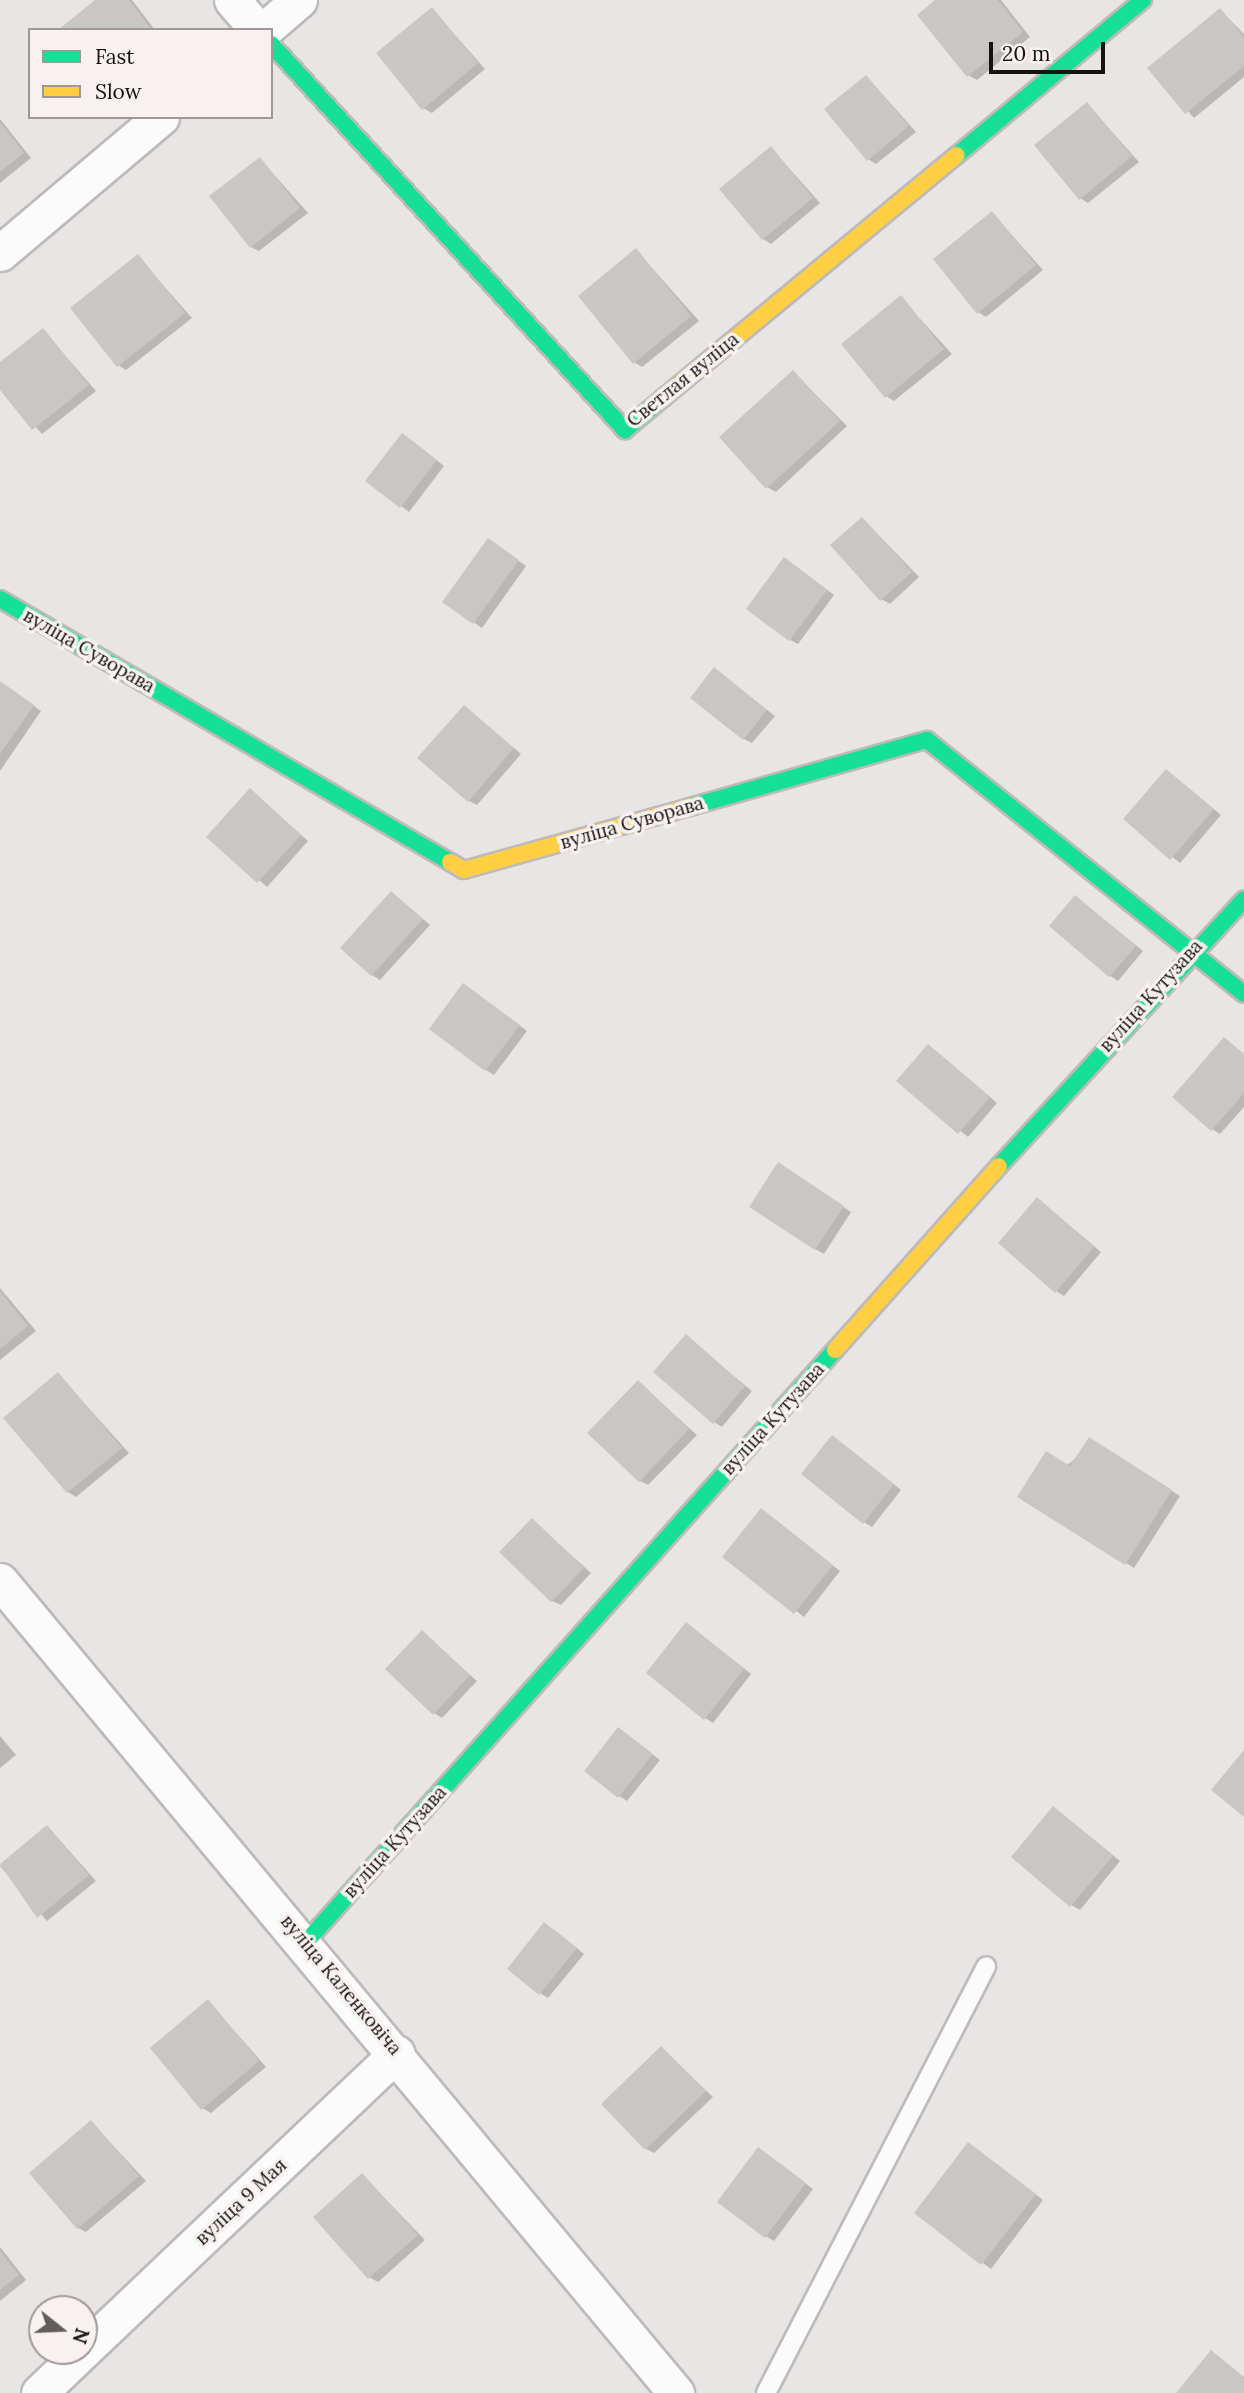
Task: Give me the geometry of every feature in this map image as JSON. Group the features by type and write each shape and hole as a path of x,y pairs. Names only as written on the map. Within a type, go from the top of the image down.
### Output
{"street":[{"path":"232,0 256,28"},
{"path":"266,28 299,0"},
{"name":"Светлая вуліца","path":"273,46 625,430 1143,0"},
{"path":"0,253 159,119"},
{"name":"вуліца Суворава","path":"0,599 464,870 927,740 1244,994"},
{"name":"вуліца Кутузава","path":"306,1942 1191,951 1244,900"},
{"name":"вуліца Каленковіча","path":"0,1581 306,1942 676,2393"},
{"name":"вуліца 9 Мая","path":"98,2338 397,2053"},
{"name":"вуліца 9 Мая","path":"39,2393 69,2365"}],"lane":[{"path":"766,2393 986,1966"}],"building":[{"path":"95,0 129,0 150,28 60,28"},
{"path":"935,0 998,0 1023,32 967,77 917,15"},
{"path":"432,7 478,63 422,110 376,53"},
{"path":"1220,8 1244,37 1244,66 1185,114 1147,68"},
{"path":"866,75 909,126 867,161 824,109"},
{"path":"1087,102 1132,156 1079,200 1034,145"},
{"path":"0,122 24,153 0,172"},
{"path":"771,146 813,198 762,240 719,189"},
{"path":"260,157 300,208 250,248 209,196"},
{"path":"992,211 1036,265 977,314 933,259"},
{"path":"636,248 691,316 633,364 578,296"},
{"path":"138,254 185,313 117,367 70,308"},
{"path":"901,295 944,349 885,398 841,344"},
{"path":"43,328 89,385 32,430 0,390 0,362"},
{"path":"793,370 840,421 766,489 719,437"},
{"path":"402,433 437,460 400,508 365,481"},
{"path":"862,517 912,572 880,601 830,545"},
{"path":"488,538 519,560 473,624 442,602"},
{"path":"784,557 827,590 789,641 746,609"},
{"path":"714,667 767,710 743,740 690,698"},
{"path":"0,681 34,705 0,754"},
{"path":"464,705 514,748 468,802 417,758"},
{"path":"1166,769 1214,809 1170,860 1123,819"},
{"path":"250,788 301,835 257,883 206,837"},
{"path":"391,891 423,919 371,976 340,948"},
{"path":"1075,895 1136,946 1109,977 1049,926"},
{"path":"463,983 520,1025 485,1071 429,1029"},
{"path":"1224,1037 1244,1054 1244,1093 1211,1131 1172,1097"},
{"path":"928,1044 990,1097 958,1134 896,1081"},
{"path":"778,1162 844,1206 815,1250 749,1207"},
{"path":"1037,1197 1094,1247 1055,1293 998,1243"},
{"path":"0,1291 28,1326 0,1349"},
{"path":"686,1334 745,1386 713,1424 653,1372"},
{"path":"58,1372 122,1448 67,1493 3,1418"},
{"path":"638,1380 689,1429 639,1482 587,1433"},
{"path":"832,1435 894,1484 863,1524 801,1474"},
{"path":"1089,1437 1172,1490 1125,1565 1017,1497 1046,1451 1070,1466"},
{"path":"761,1508 833,1565 794,1614 722,1557"},
{"path":"532,1518 584,1568 551,1602 499,1552"},
{"path":"686,1622 744,1669 704,1720 646,1673"},
{"path":"422,1630 470,1675 433,1715 385,1669"},
{"path":"618,1727 653,1754 618,1798 584,1771"},
{"path":"1244,1750 1244,1817 1211,1790"},
{"path":"1053,1806 1113,1856 1070,1907 1011,1857"},
{"path":"47,1825 89,1875 37,1918 0,1864"},
{"path":"544,1922 577,1948 539,1995 507,1969"},
{"path":"208,1999 259,2061 201,2110 150,2048"},
{"path":"661,2046 706,2091 645,2150 601,2104"},
{"path":"91,2120 139,2176 77,2229 29,2173"},
{"path":"968,2142 1036,2194 981,2265 914,2213"},
{"path":"758,2147 806,2183 765,2238 717,2202"},
{"path":"362,2173 418,2235 368,2279 313,2217"},
{"path":"0,2251 19,2275 0,2290"},
{"path":"1211,2350 1244,2377 1244,2393 1176,2393"}],"traffic: fast":[{"path":"957,155 1143,0"},
{"path":"273,46 625,430 663,398"},
{"path":"0,599 450,862"},
{"path":"693,806 927,740 1244,994"},
{"path":"999,1166 1244,900"},
{"path":"306,1942 835,1350"}],"traffic: slow":[{"path":"663,398 957,155"},
{"path":"450,862 464,870 693,806"},
{"path":"835,1350 999,1166"}]}
